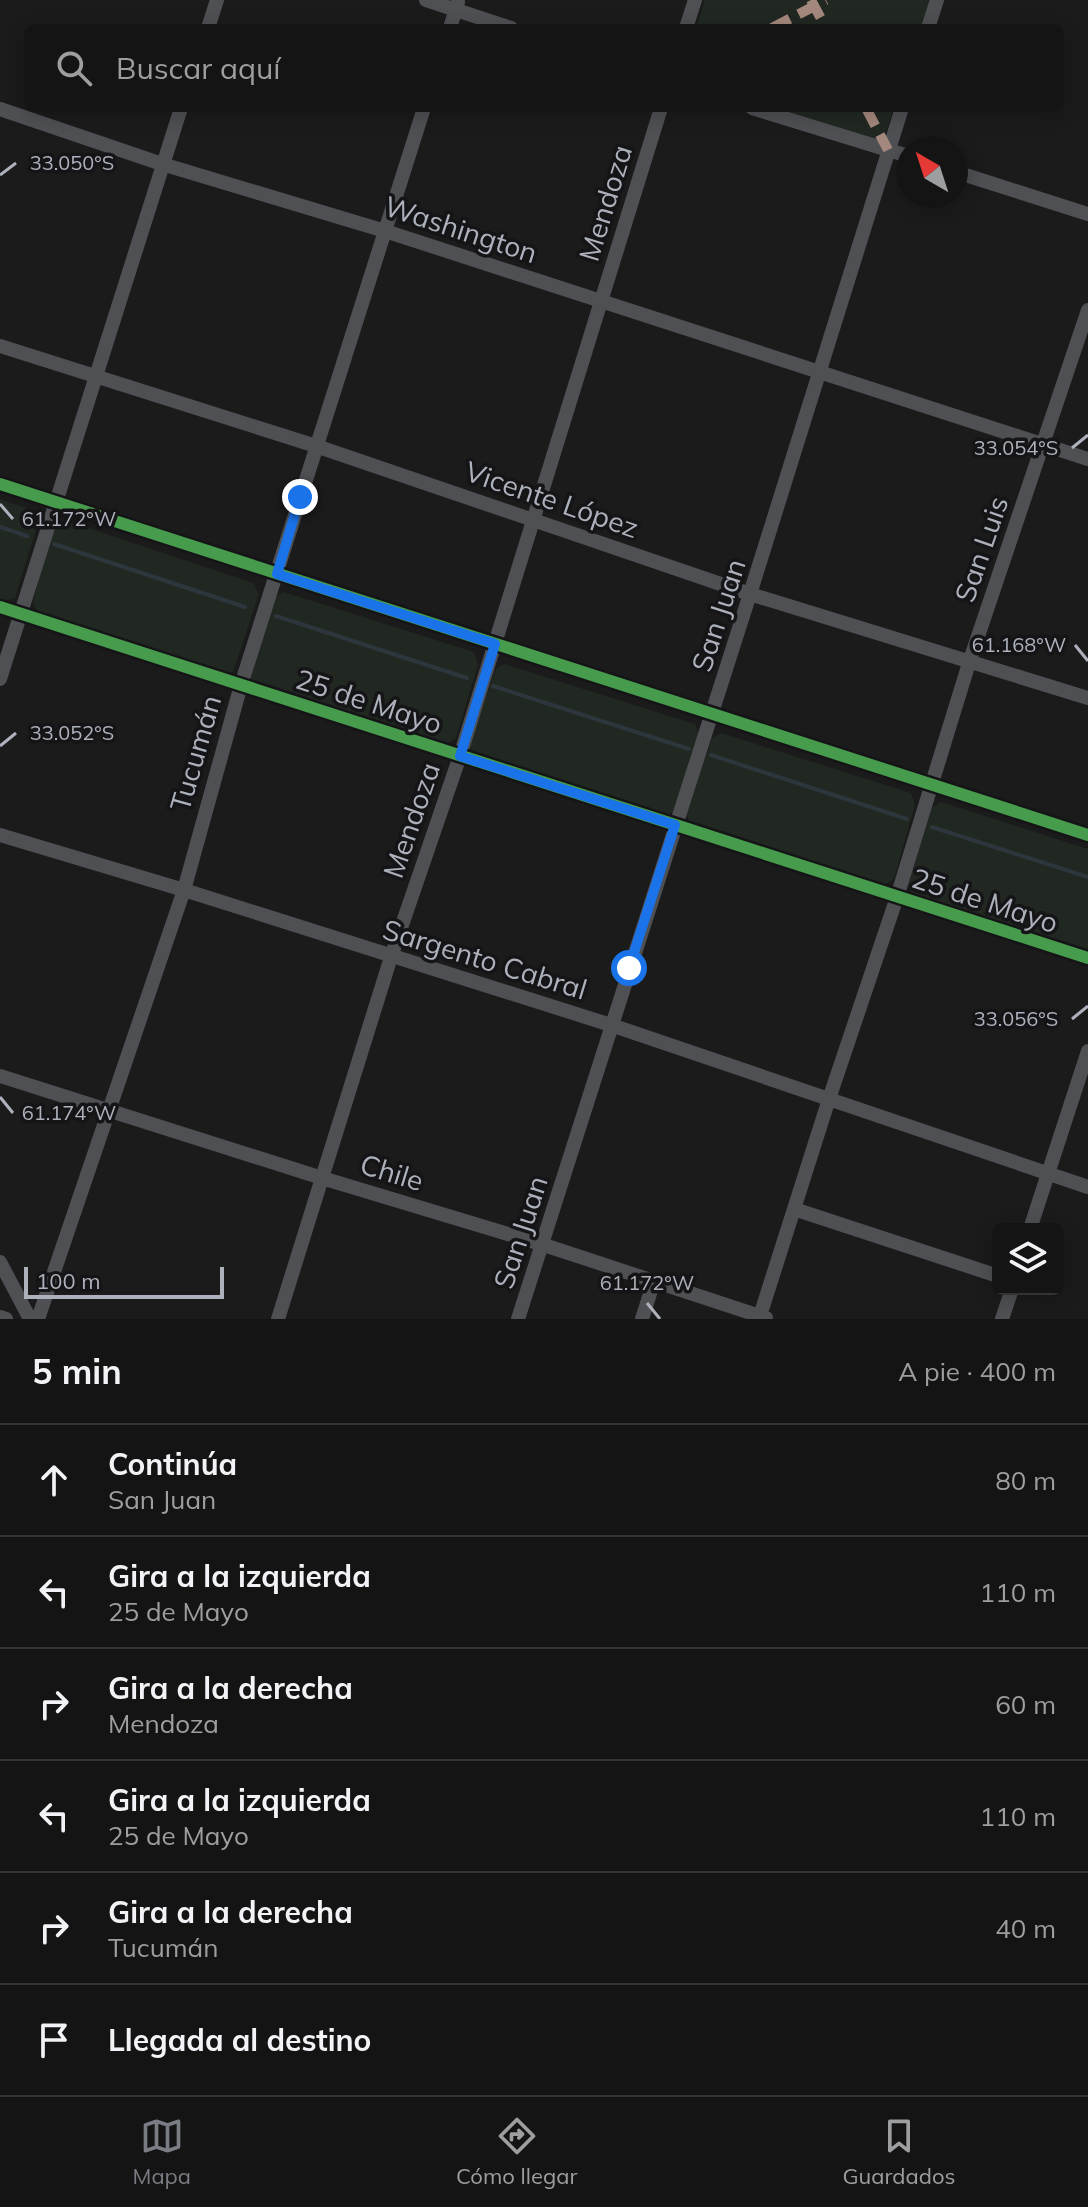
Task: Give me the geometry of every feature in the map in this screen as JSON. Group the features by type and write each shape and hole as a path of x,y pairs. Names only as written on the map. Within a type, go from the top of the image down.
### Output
{"street":[{"path":"209,24 217,0"},
{"path":"426,0 457,4 502,24"},
{"path":"687,24 695,0"},
{"path":"929,24 937,0"},
{"path":"451,24 457,4"},
{"name":"Washington","path":"0,109 162,164 385,231 1088,459"},
{"path":"0,679 180,112"},
{"name":"Tucumán","path":"38,1319 184,890 241,685 423,112"},
{"name":"Mendoza","path":"278,1319 391,957 460,756 660,112"},
{"path":"765,112 896,152"},
{"name":"San Juan","path":"518,1319 901,112"},
{"path":"968,176 1088,214"},
{"name":"San Luis","path":"762,1318 969,663 1088,310"},
{"name":"Vicente López","path":"0,346 316,446 750,594 1088,698"},
{"path":"0,484 1088,835"},
{"name":"25 de Mayo","path":"0,607 1088,958"},
{"name":"Sargento Cabral","path":"0,835 611,1025 1088,1187"},
{"path":"1032,1223 1088,1051"},
{"name":"Chile","path":"0,1076 541,1244 762,1318"},
{"path":"794,1209 992,1274"},
{"path":"0,1262 30,1319"},
{"path":"642,1319 654,1281"},
{"path":"1002,1319 1010,1295"}],"shaded area":[{"path":"705,0 931,0 922,24 697,24"},
{"path":"790,112 893,112 886,131 875,139"},
{"path":"0,499 29,509 39,520 15,598 0,602"},
{"path":"70,522 253,583 259,594 233,672 224,675 40,615 33,603 42,563 56,527"},
{"path":"284,592 474,652 478,664 456,738 445,745 253,683 249,673 275,597"},
{"path":"504,664 695,724 699,735 677,809 666,816 474,755 469,744 496,669"},
{"path":"721,733 911,793 915,805 894,879 882,886 690,824 686,814 712,738"},
{"path":"941,802 1088,849 1088,953 911,894 906,883 932,808"}],"waterway":[{"path":"0,527 27,536"},
{"path":"54,544 245,607"},
{"path":"276,616 467,678"},
{"path":"493,686 689,749"},
{"path":"711,755 907,819"},
{"path":"932,827 1088,877"}],"marked path":[{"path":"811,0 824,24"},
{"path":"780,24 826,0"},
{"path":"868,112 888,150"}],"cycle path":[{"path":"0,484 1088,835"},
{"path":"0,607 1088,958"}],"route":[{"path":"300,497 277,574 495,644 460,756 675,825 629,968"}]}
